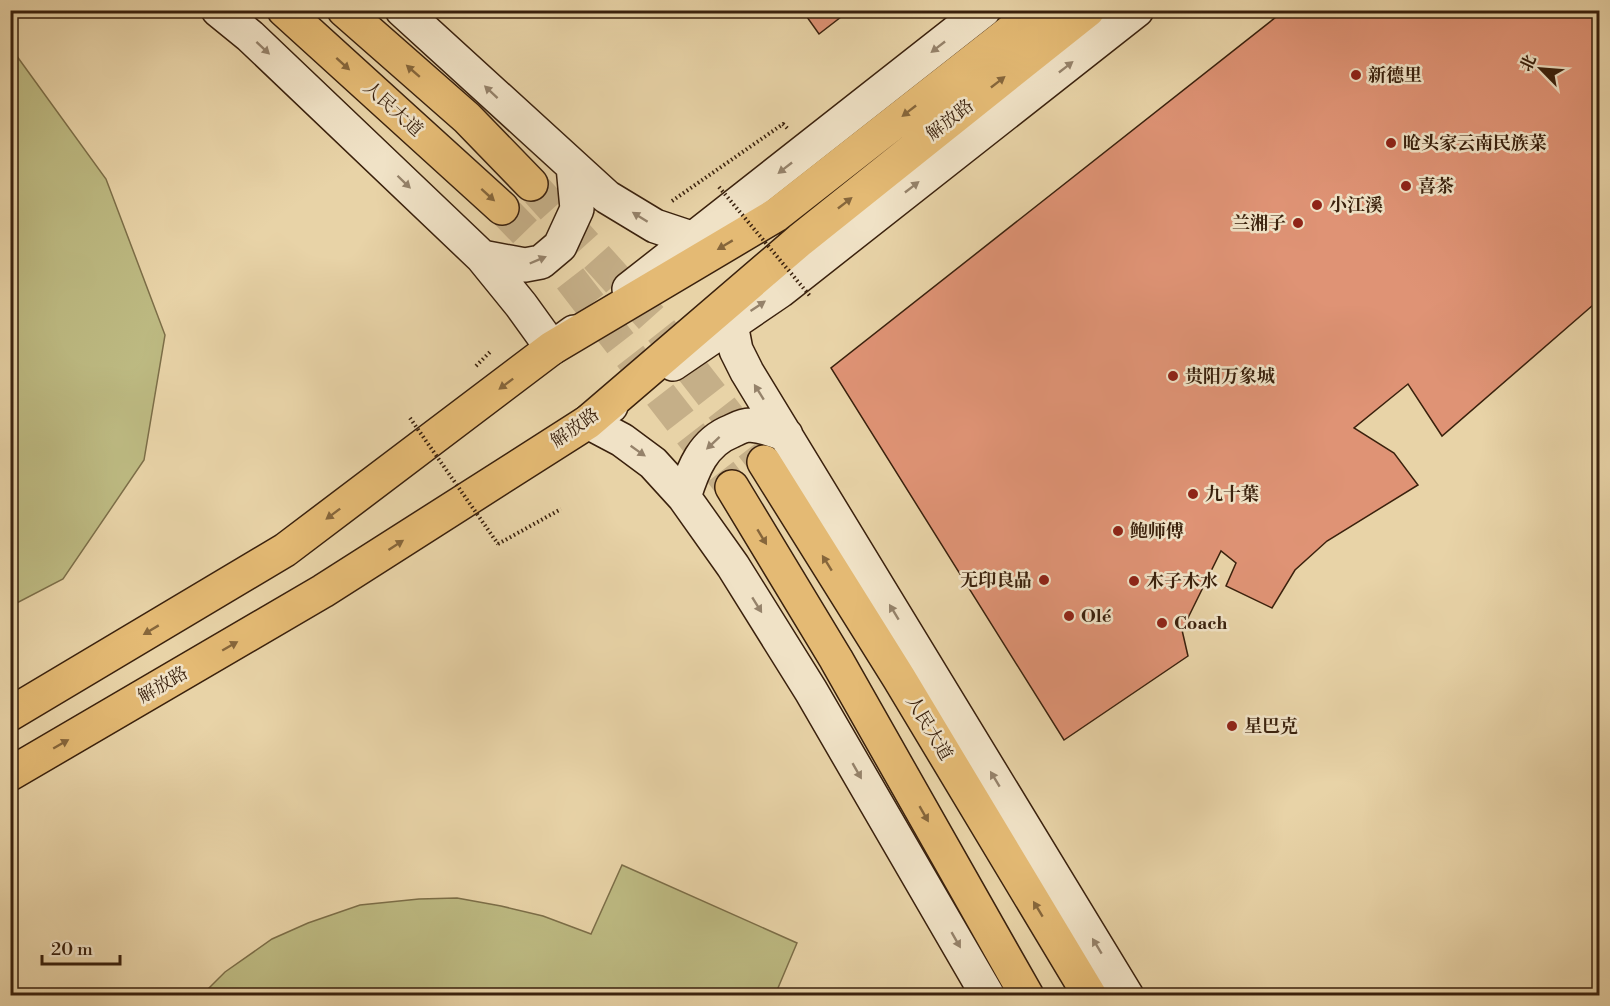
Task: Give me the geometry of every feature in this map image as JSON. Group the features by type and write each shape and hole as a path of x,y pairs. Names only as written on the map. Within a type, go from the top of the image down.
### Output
{"highway":[{"name":"人民大道","path":"284,10 502,208"},
{"path":"344,10 467,117 531,184"},
{"name":"解放路","path":"10,714 285,550 552,348 776,215 1038,10"},
{"name":"解放路","path":"10,774 323,591 588,422 800,240 1088,10"},
{"name":"人民大道","path":"764,462 899,678 1090,996"},
{"path":"732,487 836,659 1027,996"}],"main road":[{"path":"218,10 250,36 482,257 552,348 694,240 984,10"},
{"path":"402,10 608,196 655,226 694,240"},
{"path":"988,996 811,691 733,566 684,496 653,462 622,440 588,422 780,291 1137,10"},
{"path":"482,257 525,265 541,262 560,246 578,209 573,166"},
{"path":"731,324 736,350 747,372 1127,996"},
{"path":"684,496 697,461 711,443 724,434 746,425 766,427 786,435"}],"path":[{"path":"719,187 810,296"},
{"path":"410,418 498,544 561,510"}],"shaded area":[{"path":"11,48 106,179 165,335 144,460 63,579 11,606"},
{"path":"622,865 797,943 775,995 202,995 225,972 272,939 308,923 360,905 457,898 543,916 591,934"}],"building":[{"path":"802,10 850,10 819,34"},
{"name":"贵阳万象城","path":"1285,10 1600,10 1600,299 1442,436 1408,384 1354,428 1394,453 1418,485 1327,541 1295,570 1272,608 1226,586 1236,563 1221,551 1182,630 1188,656 1064,740 831,368"}],"tunnel":[{"path":"531,184 653,320 764,462"},
{"path":"502,208 569,277 732,487"}],"place":[{"name":"新德里","path":"1356,75"},
{"name":"呛头家云南民族菜","path":"1391,143"},
{"name":"喜茶","path":"1406,186"},
{"name":"小江溪","path":"1317,205"},
{"name":"兰湘子","path":"1298,223"},
{"name":"贵阳万象城","path":"1173,376"},
{"name":"九十葉","path":"1193,494"},
{"name":"鲍师傅","path":"1118,531"},
{"name":"无印良品","path":"1044,580"},
{"name":"木子木水","path":"1134,581"},
{"name":"Olé","path":"1069,616"},
{"name":"Coach","path":"1162,623"},
{"name":"星巴克","path":"1232,726"}]}
